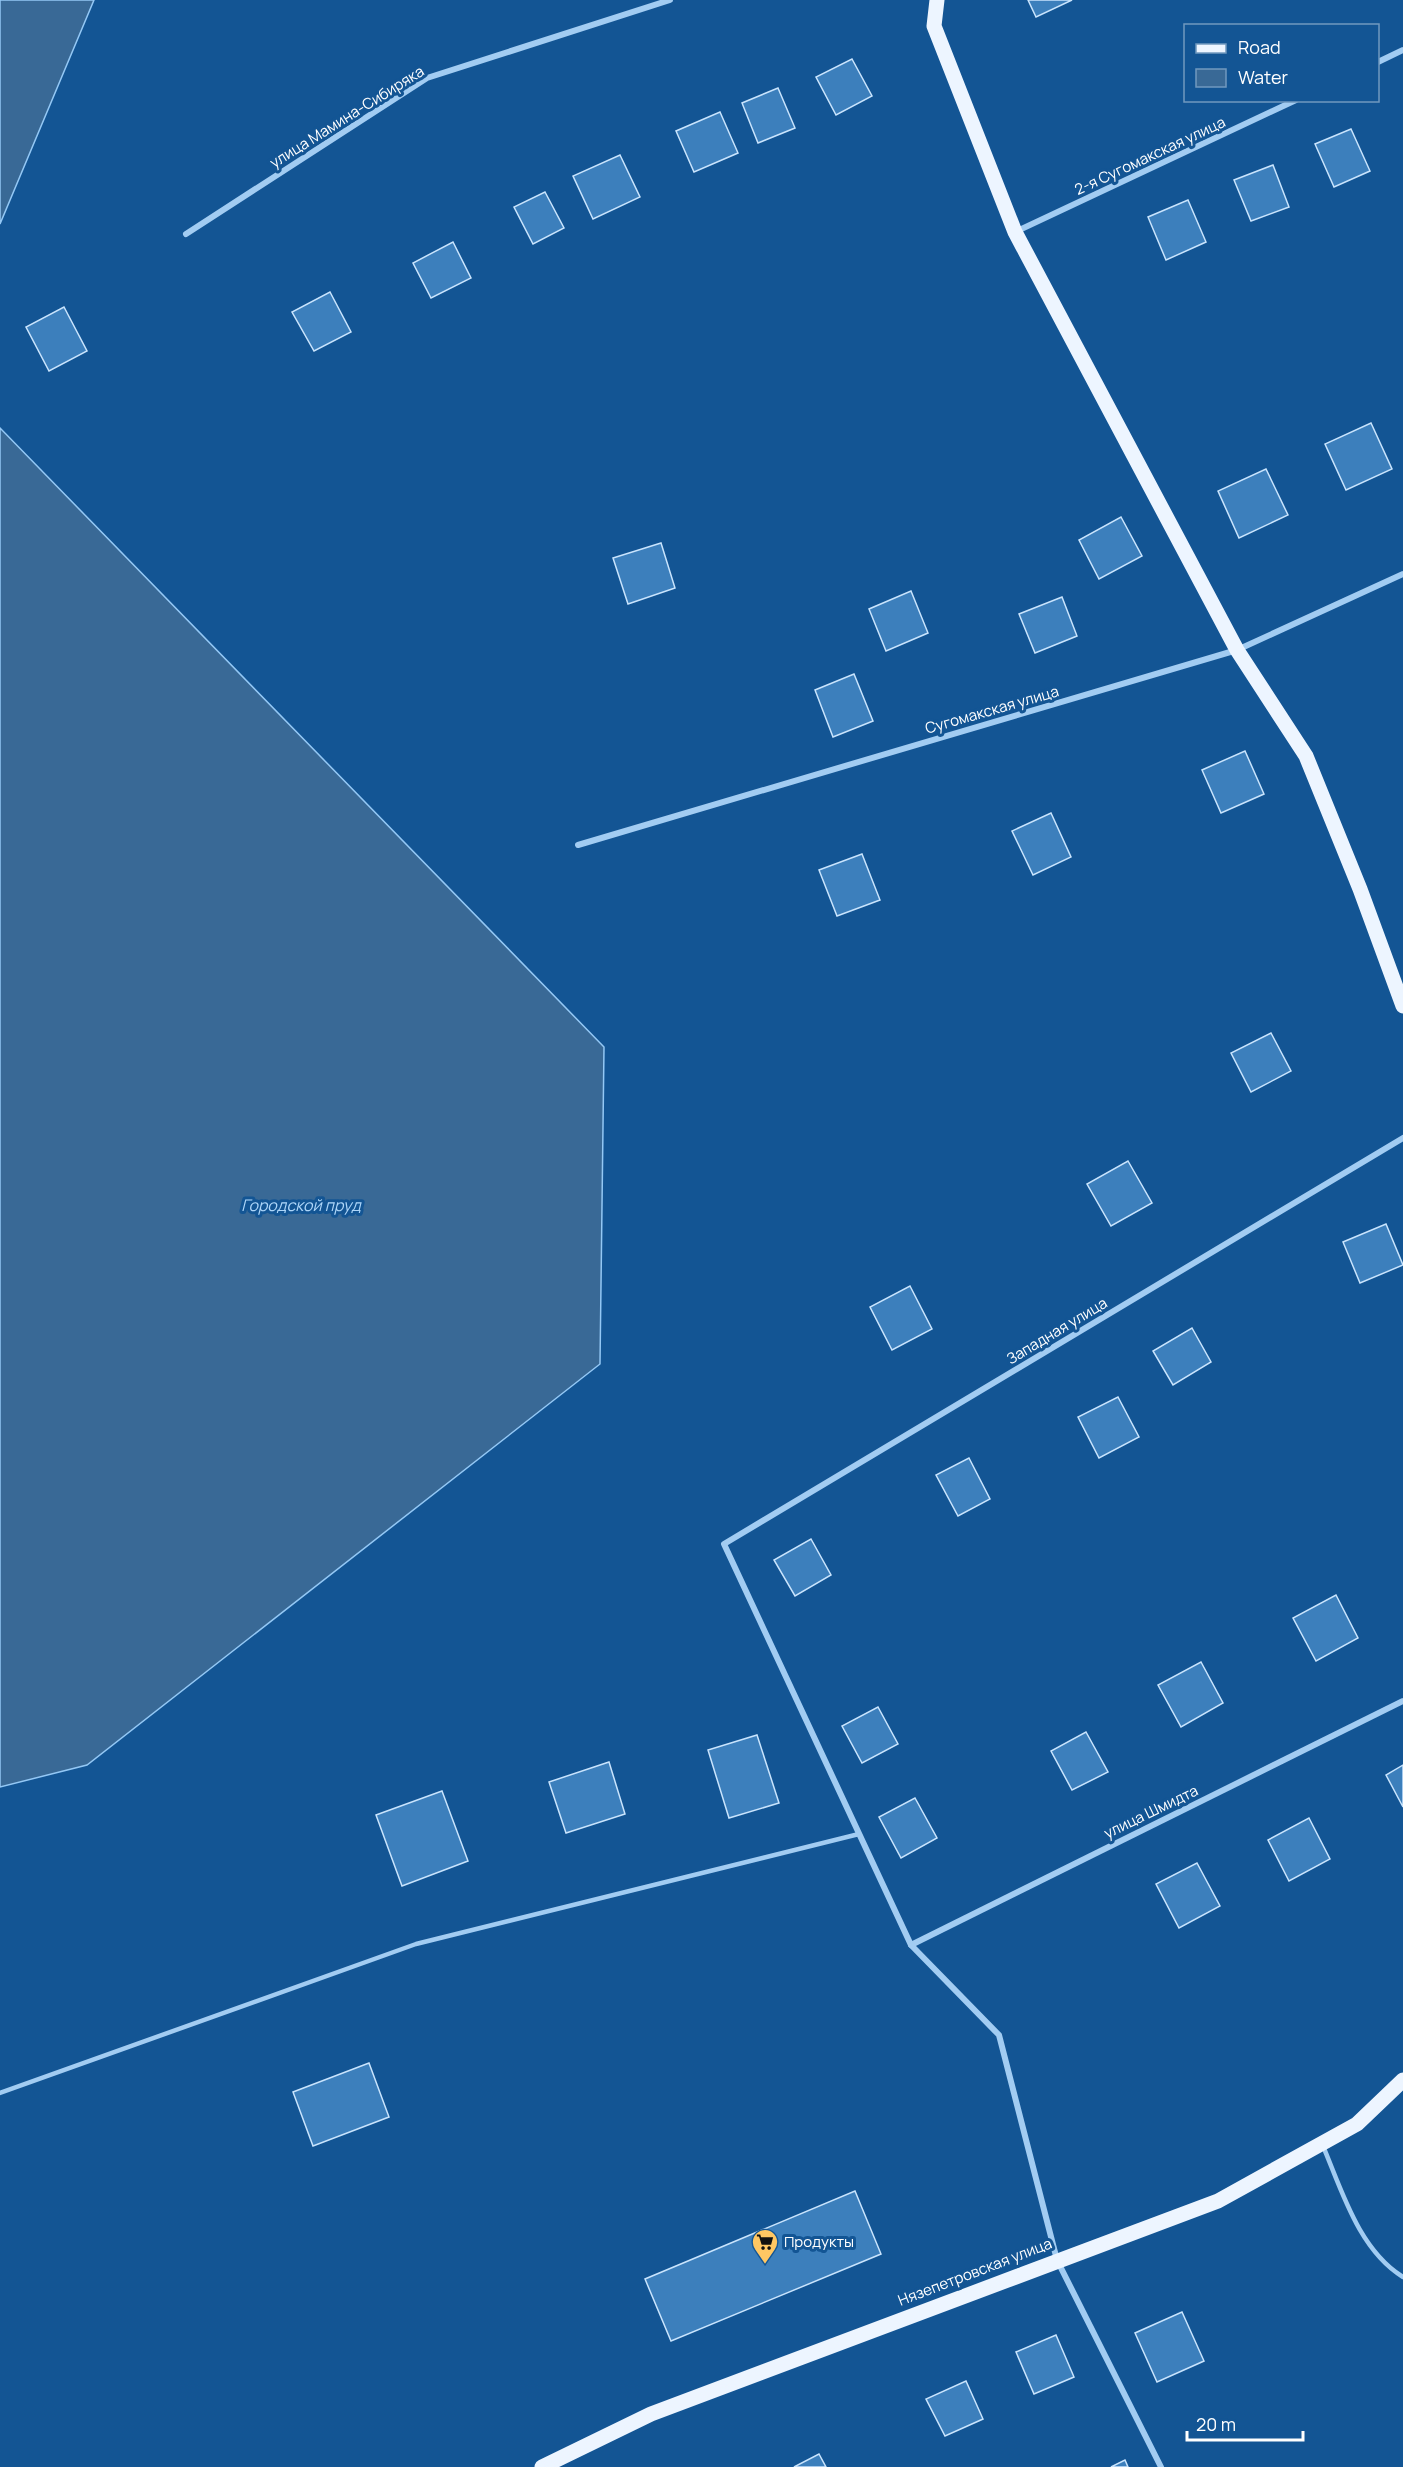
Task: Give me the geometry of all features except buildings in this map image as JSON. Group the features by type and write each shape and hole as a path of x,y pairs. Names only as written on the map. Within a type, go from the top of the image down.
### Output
{"main road":[{"path":"937,0 934,26 1015,232 1238,650 1306,756 1360,889 1403,1006"},
{"name":"Нязепетровская улица","path":"542,2467 651,2414 1218,2201 1357,2124 1403,2080"}],"street":[{"name":"улица Мамина-Сибиряка","path":"186,234 428,78 670,0"},
{"path":"1379,61 1403,50"},
{"name":"2-я Сугомакская улица","path":"1015,232 1292,102"},
{"name":"Сугомакская улица","path":"578,845 1238,650 1403,574"},
{"name":"Западная улица","path":"859,1834 724,1544 1403,1138"},
{"name":"улица Шмидта","path":"910,1945 1403,1701"},
{"path":"859,1834 910,1945 999,2035 1058,2260 1161,2467"}],"lane":[{"path":"0,2093 416,1944 859,1834"},
{"path":"1322,2144 1356,2223 1377,2254 1403,2277"}],"water":[{"path":"0,0 94,0 0,224"},
{"name":"Городской пруд","path":"0,428 604,1047 600,1364 87,1765 0,1787"}],"place":[{"name":"Продукты","path":"765,2265"}]}
